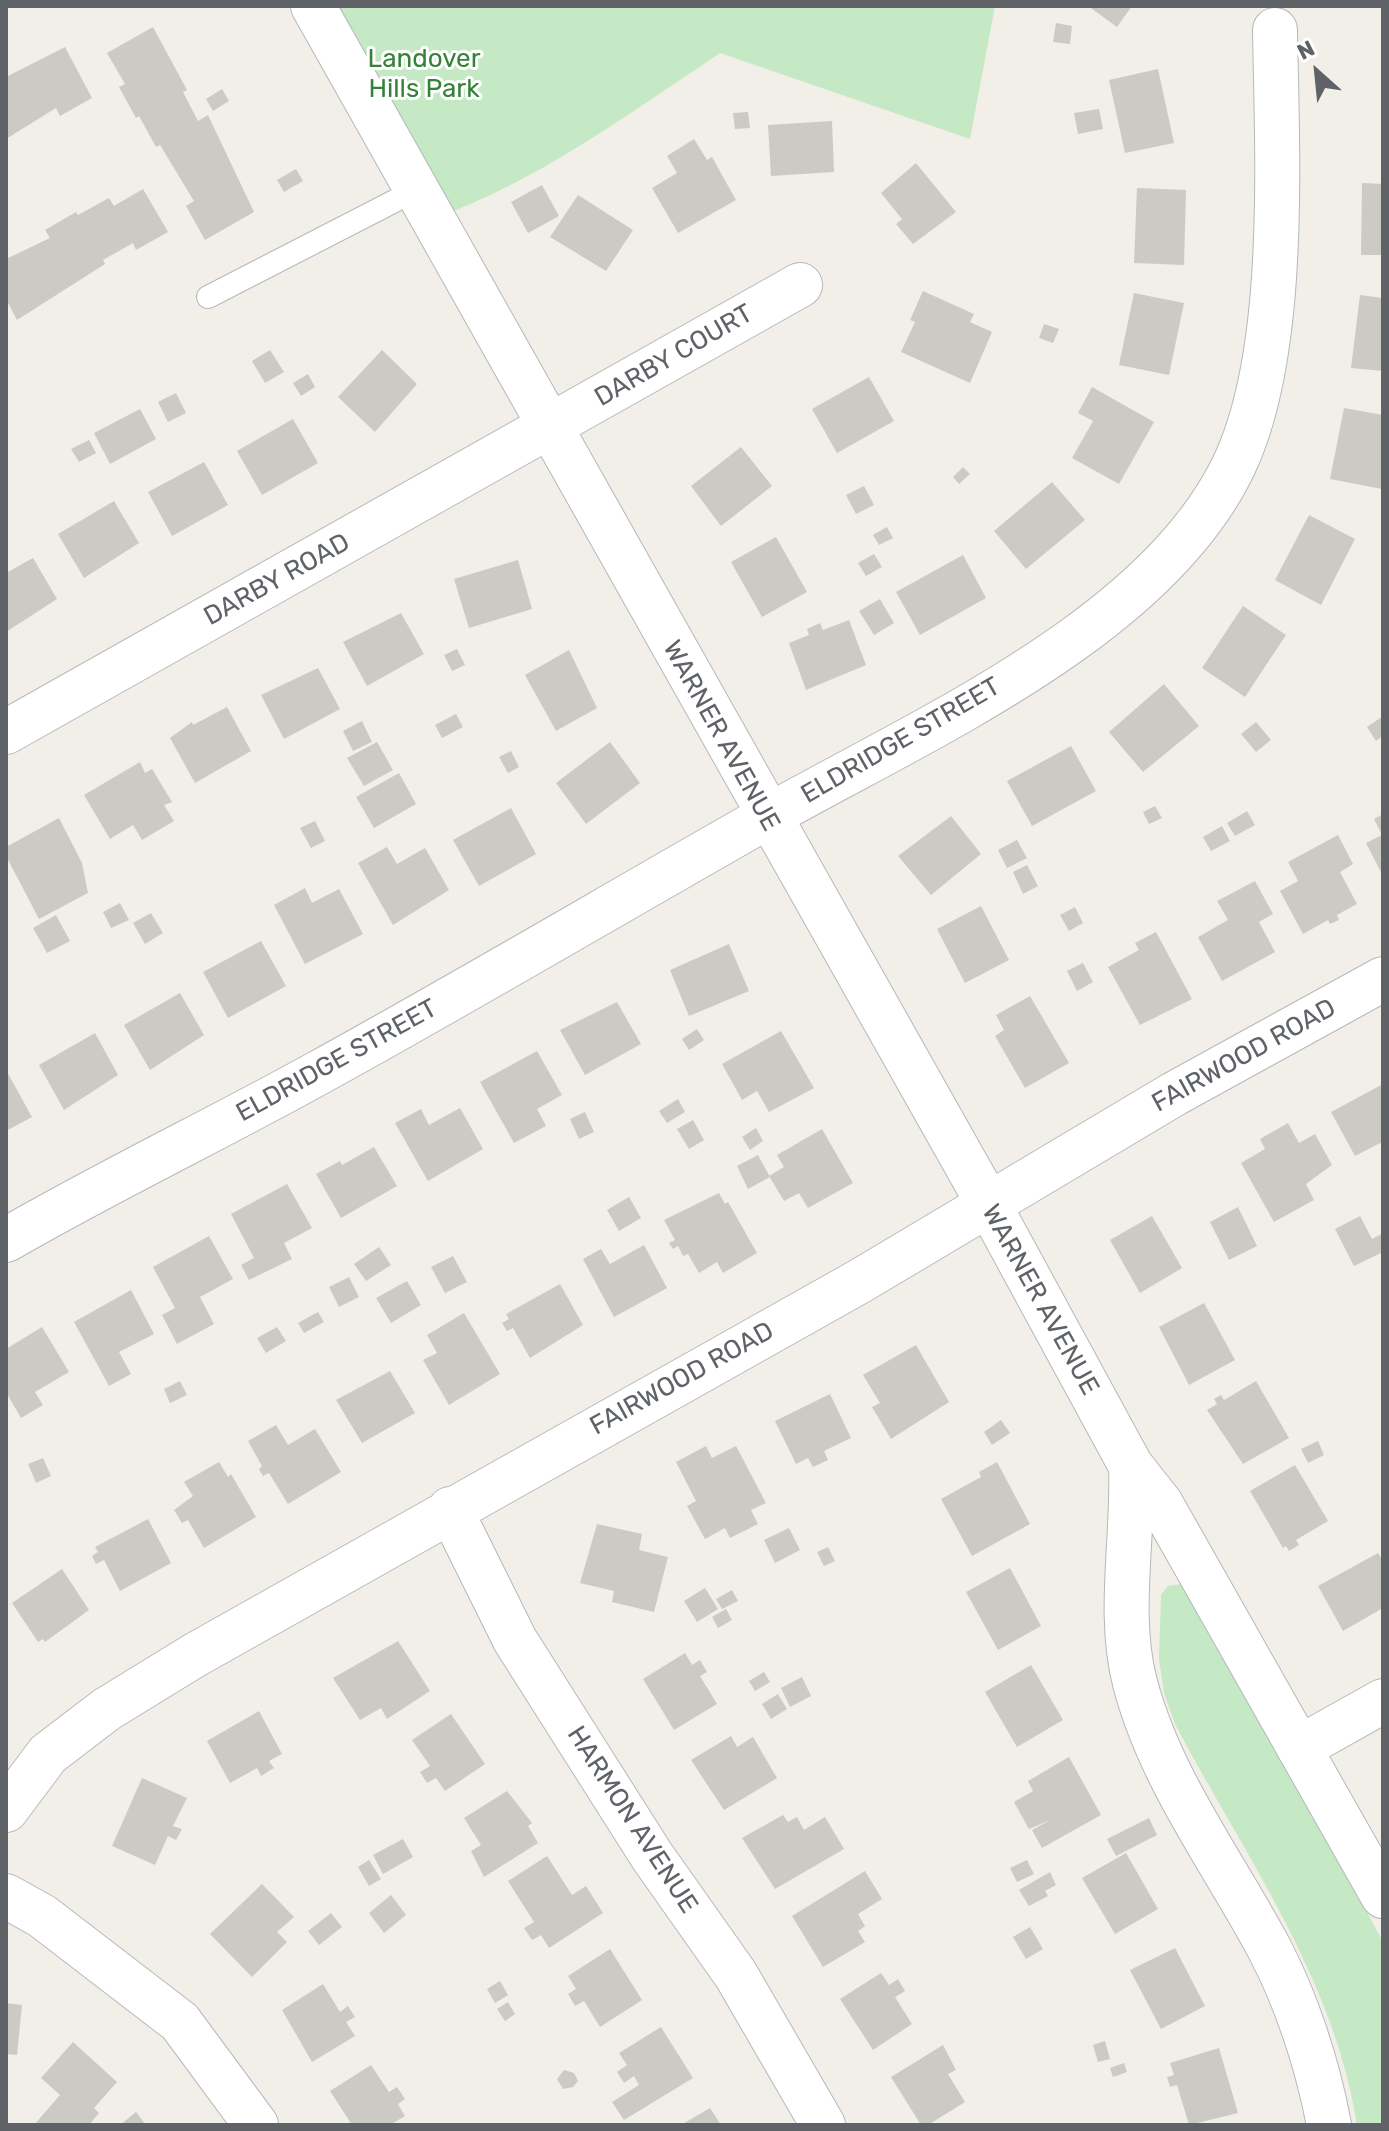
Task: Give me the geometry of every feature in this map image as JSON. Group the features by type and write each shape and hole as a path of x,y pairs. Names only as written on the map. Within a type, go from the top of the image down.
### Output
{"street":[{"name":"WARNER AVENUE","path":"313,6 767,817 989,1205 1131,1466 1161,1504 1383,1896"},
{"name":"ELDRIDGE STREET","path":"6,1240 87,1194 316,1075 767,817 1067,644 1143,585 1196,530 1235,463 1255,401 1265,354 1273,273 1277,165 1275,30"},
{"name":"DARBY COURT","path":"548,428 800,285"},
{"name":"DARBY ROAD","path":"6,732 548,428"},
{"name":"FAIRWOOD ROAD","path":"6,1810 48,1754 107,1709 450,1509 860,1281 1174,1094 1383,979"},
{"name":"WARNER AVENUE","path":"1131,1466 1133,1511 1127,1618 1135,1681 1156,1745 1283,1979 1312,2062 1329,2125"},
{"name":"HARMON AVENUE","path":"450,1509 515,1640 652,1856 736,1975 823,2125"},
{"path":"1299,1748 1383,1701"},
{"path":"6,1896 42,1916 180,2022 256,2125"}],"lane":[{"path":"208,297 416,190"}],"green space":[{"name":"Landover Hills Park","path":"310,6 995,6 970,139 720,53 545,166 472,204 433,219"},
{"path":"1182,1584 1193,1589 1383,1942 1383,2125 1357,2125 1346,2071 1308,1968 1257,1869 1175,1724 1164,1693 1159,1659 1161,1595 1168,1586"}],"building":[{"path":"1088,6 1132,6 1117,27"},
{"path":"1056,23 1072,26 1070,44 1053,42"},
{"path":"153,27 187,90 183,92 198,121 208,115 254,212 205,240 186,206 194,201 160,145 156,147 139,116 136,118 119,87 125,84 107,53"},
{"path":"65,47 92,98 60,116 56,108 6,139 6,77"},
{"path":"1158,69 1174,143 1125,153 1109,80"},
{"path":"222,89 229,101 213,111 206,99"},
{"path":"1099,109 1103,129 1078,134 1074,113"},
{"path":"748,112 750,128 735,129 733,113"},
{"path":"832,121 834,172 771,176 768,125"},
{"path":"694,139 707,160 712,157 736,200 678,233 652,188 677,173 667,156"},
{"path":"916,163 956,212 913,244 896,224 902,219 881,193"},
{"path":"296,169 303,181 284,192 277,180"},
{"path":"1362,183 1383,184 1383,255 1361,255"},
{"path":"542,185 559,216 528,233 511,202"},
{"path":"1137,188 1186,190 1184,265 1134,263"},
{"path":"143,189 168,232 136,250 133,243 103,260 105,264 17,320 6,299 6,259 50,238 45,230 76,212 78,215 109,198 114,206"},
{"path":"578,195 633,230 606,271 550,237"},
{"path":"923,291 974,314 970,322 992,332 970,383 901,352 915,322 910,320"},
{"path":"1134,293 1184,303 1169,375 1119,365"},
{"path":"1360,295 1383,298 1383,371 1351,368"},
{"path":"1044,324 1059,329 1053,343 1039,338"},
{"path":"270,350 284,372 265,383 252,361"},
{"path":"382,350 417,384 375,432 338,397"},
{"path":"308,374 315,387 301,396 293,383"},
{"path":"869,377 894,421 837,453 812,409"},
{"path":"1092,387 1154,422 1119,484 1072,458 1093,421 1078,413"},
{"path":"176,393 186,413 168,422 158,402"},
{"path":"1344,408 1383,415 1382,489 1330,479"},
{"path":"140,409 156,439 110,464 94,433"},
{"path":"293,419 318,463 262,495 237,451"},
{"path":"89,440 96,453 79,462 71,449"},
{"path":"741,447 772,486 721,526 691,486"},
{"path":"204,462 228,505 172,536 148,492"},
{"path":"963,467 970,474 959,484 953,477"},
{"path":"1052,482 1085,520 1026,569 994,531"},
{"path":"864,486 874,505 856,514 846,495"},
{"path":"114,501 139,543 84,578 58,534"},
{"path":"1309,515 1355,539 1321,605 1275,580"},
{"path":"887,527 893,538 879,545 873,535"},
{"path":"776,537 807,592 762,617 731,562"},
{"path":"874,554 882,567 866,576 858,563"},
{"path":"963,555 986,598 920,635 896,592"},
{"path":"33,558 57,599 6,632 6,573"},
{"path":"518,560 532,609 469,628 454,579"},
{"path":"880,599 894,623 874,635 859,611"},
{"path":"1243,606 1286,635 1245,697 1202,668"},
{"path":"401,613 424,654 367,686 343,642"},
{"path":"849,620 866,665 806,690 789,643 809,635 807,629 820,623 823,630"},
{"path":"457,649 465,665 452,671 444,655"},
{"path":"569,650 597,708 556,731 525,675"},
{"path":"318,668 340,709 284,739 261,695"},
{"path":"1164,684 1199,726 1143,772 1109,732"},
{"path":"227,707 251,751 195,783 170,738 192,722 193,725"},
{"path":"456,714 463,727 442,738 435,725"},
{"path":"1383,716 1383,736 1376,741 1367,727"},
{"path":"362,721 372,742 353,751 343,731"},
{"path":"1256,722 1271,740 1256,752 1241,734"},
{"path":"377,742 393,770 364,786 347,758"},
{"path":"610,742 640,783 586,824 556,783"},
{"path":"1071,746 1096,791 1032,826 1007,781"},
{"path":"511,751 519,767 508,773 499,757"},
{"path":"140,762 145,773 152,769 172,802 164,805 174,821 142,840 133,825 110,839 84,795"},
{"path":"399,773 416,804 374,828 356,797"},
{"path":"1155,806 1162,818 1149,824 1143,812"},
{"path":"511,808 536,854 479,886 453,840"},
{"path":"1247,811 1255,825 1235,836 1227,823"},
{"path":"1383,814 1383,876 1366,843 1382,835 1374,819"},
{"path":"951,816 981,854 931,895 898,856"},
{"path":"59,818 82,863 88,893 39,919 6,856 6,847"},
{"path":"315,821 325,841 311,848 300,828"},
{"path":"1222,826 1230,841 1211,851 1203,837"},
{"path":"1338,835 1353,864 1340,872 1357,904 1337,915 1339,920 1330,924 1328,920 1303,934 1280,891 1298,881 1288,862"},
{"path":"1017,840 1027,858 1007,868 998,850"},
{"path":"387,847 397,864 425,848 449,890 393,925 358,863"},
{"path":"1027,865 1038,886 1023,894 1013,872"},
{"path":"1255,881 1273,914 1259,922 1275,952 1222,981 1198,937 1228,920 1217,901"},
{"path":"305,888 312,903 339,889 363,934 305,964 274,905"},
{"path":"120,903 129,920 111,928 103,912"},
{"path":"981,906 1009,960 965,983 937,929"},
{"path":"1075,907 1083,923 1069,931 1060,915"},
{"path":"151,913 163,933 145,944 133,923"},
{"path":"56,915 70,941 47,953 33,928"},
{"path":"1156,932 1192,999 1140,1025 1108,967 1139,950 1135,943"},
{"path":"261,941 286,986 228,1018 203,972"},
{"path":"729,944 749,991 689,1016 670,970"},
{"path":"1083,963 1093,982 1077,991 1067,971"},
{"path":"180,993 204,1035 150,1070 124,1025"},
{"path":"1030,996 1069,1063 1025,1088 995,1036 1004,1030 996,1015"},
{"path":"617,1002 641,1044 585,1075 560,1030"},
{"path":"697,1029 704,1040 689,1050 682,1039"},
{"path":"781,1031 814,1088 769,1112 757,1091 742,1100 722,1064"},
{"path":"95,1033 118,1075 64,1110 39,1065"},
{"path":"537,1051 562,1095 537,1109 546,1126 514,1143 480,1082"},
{"path":"6,1070 32,1117 6,1131"},
{"path":"1383,1084 1383,1147 1380,1143 1355,1156 1331,1112"},
{"path":"678,1099 685,1112 667,1123 659,1111"},
{"path":"460,1108 483,1149 428,1181 395,1123 421,1109 429,1125"},
{"path":"585,1112 594,1132 579,1139 570,1119"},
{"path":"693,1120 704,1140 689,1149 677,1129"},
{"path":"1288,1123 1299,1143 1315,1134 1332,1165 1306,1184 1314,1200 1274,1222 1241,1163 1265,1149 1260,1139"},
{"path":"756,1128 763,1141 750,1150 742,1137"},
{"path":"822,1129 853,1183 808,1208 799,1193 784,1201 769,1176 784,1167 777,1155"},
{"path":"374,1147 397,1186 341,1218 316,1174 340,1161 342,1165"},
{"path":"758,1155 770,1177 748,1189 737,1166"},
{"path":"287,1184 312,1228 284,1243 292,1259 249,1280 241,1265 254,1258 231,1214"},
{"path":"719,1193 725,1204 728,1202 757,1253 723,1273 717,1262 699,1273 688,1254 683,1256 678,1246 673,1249 669,1243 675,1240 664,1220"},
{"path":"629,1197 641,1218 619,1231 607,1210"},
{"path":"1238,1207 1257,1246 1229,1260 1210,1222"},
{"path":"1152,1216 1182,1268 1140,1293 1110,1240"},
{"path":"1360,1216 1372,1239 1383,1233 1383,1252 1354,1266 1335,1229"},
{"path":"209,1236 233,1279 200,1297 214,1324 177,1344 162,1315 175,1308 153,1267"},
{"path":"644,1245 667,1288 614,1317 583,1259 601,1249 610,1264"},
{"path":"379,1247 391,1265 366,1281 354,1264"},
{"path":"453,1256 467,1282 445,1293 431,1267"},
{"path":"349,1277 359,1297 339,1307 329,1287"},
{"path":"407,1281 421,1305 391,1323 376,1298"},
{"path":"560,1284 583,1325 530,1358 513,1328 507,1331 502,1323 509,1319 506,1314"},
{"path":"131,1290 154,1334 119,1352 131,1374 109,1386 74,1322"},
{"path":"1204,1303 1235,1360 1189,1385 1159,1327"},
{"path":"318,1312 324,1322 304,1333 298,1323"},
{"path":"464,1313 500,1374 449,1405 423,1360 437,1353 427,1335"},
{"path":"42,1327 69,1372 35,1392 43,1405 21,1418 6,1392 6,1349"},
{"path":"277,1327 286,1341 266,1353 257,1338"},
{"path":"916,1345 949,1402 891,1439 872,1407 880,1403 863,1375"},
{"path":"390,1371 415,1413 362,1443 336,1400"},
{"path":"180,1381 187,1395 170,1403 164,1389"},
{"path":"1256,1381 1289,1438 1243,1464 1207,1410 1217,1404 1214,1399 1221,1395 1224,1400"},
{"path":"830,1394 851,1438 824,1451 828,1460 813,1467 808,1458 796,1464 775,1421"},
{"path":"1001,1420 1010,1433 992,1445 984,1432"},
{"path":"276,1425 288,1445 315,1429 341,1472 288,1504 269,1473 263,1476 259,1469 262,1466 248,1441"},
{"path":"1318,1441 1324,1455 1308,1463 1301,1449"},
{"path":"706,1446 712,1458 736,1446 766,1503 751,1510 758,1524 730,1538 725,1528 705,1539 687,1506 696,1501 676,1462"},
{"path":"43,1458 51,1476 36,1483 28,1464"},
{"path":"219,1462 228,1477 231,1474 256,1517 204,1548 188,1520 182,1523 174,1510 193,1496 184,1482"},
{"path":"997,1462 1030,1524 972,1556 941,1499 981,1477 979,1472"},
{"path":"1295,1465 1328,1521 1296,1540 1299,1545 1289,1551 1286,1546 1283,1548 1250,1491"},
{"path":"148,1519 171,1563 120,1591 104,1560 96,1564 92,1556 98,1552 95,1547"},
{"path":"597,1524 642,1534 639,1550 668,1557 654,1612 612,1602 614,1591 580,1583"},
{"path":"789,1528 800,1550 775,1563 764,1540"},
{"path":"828,1547 835,1561 824,1566 817,1552"},
{"path":"1378,1553 1383,1561 1383,1608 1343,1631 1318,1586"},
{"path":"1010,1568 1041,1626 998,1650 966,1592"},
{"path":"62,1569 89,1610 45,1642 43,1639 38,1642 12,1603"},
{"path":"705,1588 718,1609 697,1622 684,1601"},
{"path":"732,1590 738,1601 722,1609 716,1599"},
{"path":"726,1609 732,1620 718,1628 712,1617"},
{"path":"398,1641 430,1691 387,1719 381,1708 360,1720 333,1678"},
{"path":"685,1653 692,1665 700,1660 707,1672 700,1676 717,1704 674,1730 643,1679"},
{"path":"1031,1665 1063,1720 1017,1747 985,1692"},
{"path":"764,1672 770,1682 755,1691 749,1681"},
{"path":"802,1677 811,1696 790,1707 781,1688"},
{"path":"778,1694 787,1709 771,1719 762,1704"},
{"path":"259,1711 282,1754 269,1761 274,1768 261,1776 257,1768 230,1783 207,1741"},
{"path":"451,1714 485,1764 445,1791 436,1778 427,1783 420,1772 430,1766 412,1740"},
{"path":"731,1736 737,1747 753,1737 777,1778 724,1810 691,1760"},
{"path":"1069,1757 1101,1815 1042,1848 1032,1830 1050,1820 1029,1829 1014,1802 1033,1791 1028,1781"},
{"path":"142,1778 187,1798 173,1826 182,1829 176,1840 168,1836 155,1865 112,1846"},
{"path":"507,1791 532,1823 528,1826 538,1843 484,1877 471,1851 481,1845 464,1818"},
{"path":"783,1815 788,1822 797,1817 804,1830 825,1817 844,1849 775,1889 742,1838"},
{"path":"1149,1818 1157,1835 1116,1856 1107,1839"},
{"path":"403,1839 413,1857 383,1874 373,1855"},
{"path":"1126,1853 1158,1909 1115,1934 1082,1878"},
{"path":"547,1856 572,1895 586,1886 603,1913 549,1948 541,1935 532,1940 524,1928 534,1922 508,1881"},
{"path":"369,1860 381,1879 369,1886 358,1867"},
{"path":"1027,1860 1034,1874 1017,1882 1010,1868"},
{"path":"865,1871 882,1899 858,1914 865,1926 858,1931 865,1942 823,1967 792,1916"},
{"path":"1050,1872 1056,1885 1045,1891 1048,1896 1029,1906 1019,1890"},
{"path":"262,1884 294,1917 277,1932 287,1942 252,1977 210,1934"},
{"path":"391,1895 406,1915 384,1933 369,1913"},
{"path":"331,1913 342,1927 319,1945 308,1931"},
{"path":"1030,1927 1043,1949 1026,1959 1013,1937"},
{"path":"1175,1948 1205,2006 1161,2029 1130,1970"},
{"path":"610,1949 642,2000 600,2027 584,2001 575,2006 568,1994 576,1989 568,1976"},
{"path":"881,1973 889,1985 898,1979 905,1991 895,1997 912,2024 873,2050 840,1999"},
{"path":"500,1981 508,1995 495,2003 487,1989"},
{"path":"323,1984 340,2012 348,2006 355,2017 346,2022 355,2036 312,2062 282,2010"},
{"path":"508,2002 515,2014 505,2021 497,2009"},
{"path":"6,2003 22,2005 17,2055 6,2054"},
{"path":"661,2027 693,2078 624,2120 612,2102 639,2085 634,2076 624,2083 617,2072 627,2065 619,2053"},
{"path":"1105,2041 1110,2059 1098,2062 1093,2045"},
{"path":"73,2042 117,2082 94,2108 99,2113 89,2125 34,2125 60,2095 41,2078"},
{"path":"943,2045 956,2070 948,2074 965,2102 928,2125 921,2125 891,2077"},
{"path":"1219,2048 1238,2113 1189,2125 1177,2085 1170,2087 1167,2077 1174,2075 1170,2063"},
{"path":"1124,2063 1127,2072 1113,2077 1110,2068"},
{"path":"371,2065 389,2092 397,2087 405,2099 398,2104 405,2116 390,2125 352,2125 330,2091"},
{"path":"564,2070 574,2073 578,2081 573,2087 563,2089 557,2079"},
{"path":"710,2108 721,2125 681,2125"},
{"path":"136,2112 146,2125 120,2125"}]}
